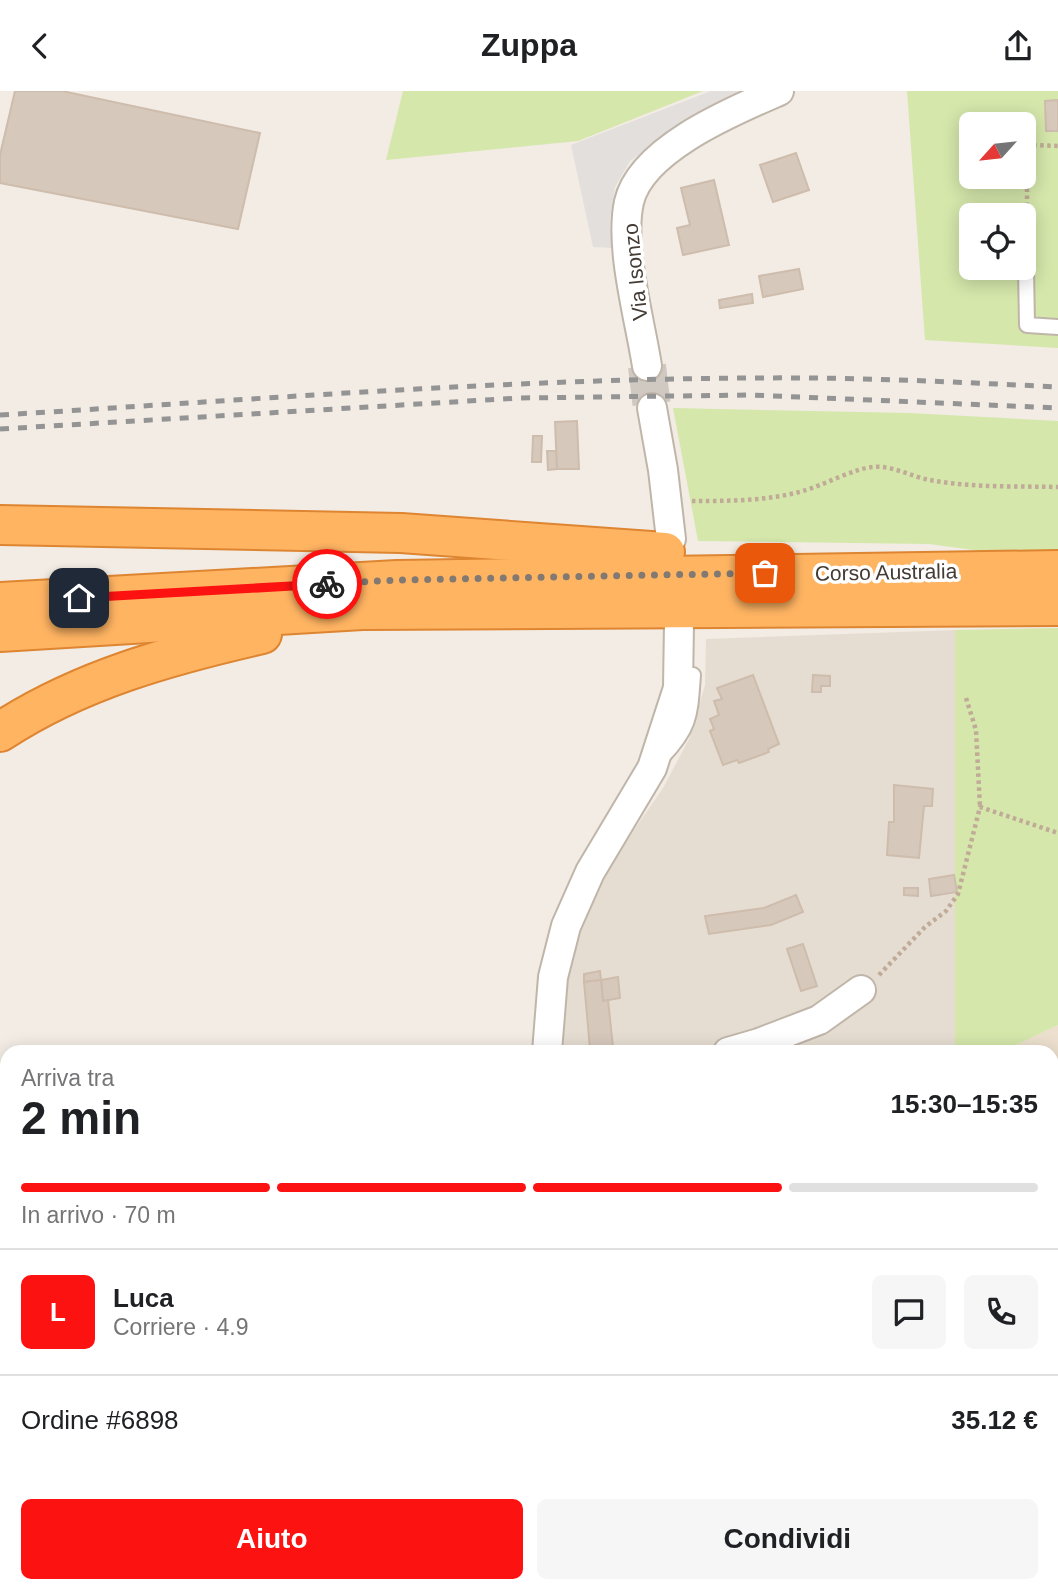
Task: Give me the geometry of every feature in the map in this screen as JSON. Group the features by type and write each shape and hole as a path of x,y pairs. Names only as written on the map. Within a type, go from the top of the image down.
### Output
{"highway":[{"path":"0,525 401,533 655,552 862,552 956,570"},
{"name":"Corso Australia","path":"0,602 397,580 1058,570"},
{"name":"Corso Australia","path":"0,632 362,610 1058,606"},
{"path":"0,732 49,703 130,669 179,654 362,610"}],"street":[{"name":"Via Isonzo","path":"647,366 626,232 629,202 637,181 668,149 779,91"},
{"path":"652,408 671,539"},
{"path":"548,1045 553,977 566,926 590,872 652,768 686,682 679,623"},
{"path":"755,1045 819,1020 861,991"}],"lane":[{"path":"1026,280 1027,325 1058,327"}],"path":[{"path":"1027,203 1027,154 1033,145 1058,146"},
{"path":"682,501 741,499 800,492 834,481 864,467 878,466 932,481 1058,487"},
{"path":"861,991 893,962 925,927 946,911 958,894 980,807 976,730 966,698"},
{"path":"980,807 1058,833"}],"shaded area":[{"path":"711,91 740,91 741,96 661,139 630,161 615,187 610,219 612,248 593,247 571,145"},
{"path":"955,630 955,1045 564,1045 564,1007 572,938 600,879 663,788 689,739 705,685 706,639"},
{"path":"1058,1025 1058,1045 1016,1045"}],"green space":[{"path":"403,91 703,91 578,141 386,160"},
{"path":"907,91 1058,91 1058,348 925,340"},
{"path":"673,408 909,413 1058,421 1058,556 1018,556 929,544 698,541"},
{"path":"1058,628 1058,1025 1016,1045 955,1045 955,630"}],"building":[{"path":"15,91 62,91 260,133 238,229 0,183 0,155"},
{"path":"1058,100 1058,131 1046,131 1045,101"},
{"path":"796,153 809,190 773,202 760,165"},
{"path":"714,180 729,245 683,255 677,228 690,225 681,188"},
{"path":"799,269 803,289 763,297 759,276"},
{"path":"752,294 753,303 720,308 719,300"},
{"path":"577,421 579,469 557,469 555,422"},
{"path":"533,436 542,436 541,462 532,462"},
{"path":"547,451 556,451 557,469 548,470"},
{"path":"753,675 779,744 768,749 769,752 739,763 737,760 723,765 710,731 714,729 710,719 719,715 714,701 722,699 717,688"},
{"path":"813,675 830,676 830,686 821,686 821,692 812,692"},
{"path":"894,785 933,789 932,806 924,806 919,858 887,855 889,822 894,822"},
{"path":"954,875 957,892 931,896 929,879"},
{"path":"904,888 918,888 918,896 904,895"},
{"path":"796,895 803,912 771,925 709,934 705,916 764,908"},
{"path":"803,944 817,986 801,991 787,949"},
{"path":"600,971 601,980 584,982 584,974"},
{"path":"618,977 620,998 603,1001 601,980"},
{"path":"601,980 603,1001 608,1000 613,1045 590,1045 584,982"}],"tunnel":[{"path":"647,366 652,408"}],"railway":[{"path":"0,415 377,391 661,379 831,378 1058,387"},
{"path":"0,429 519,398 752,395 1058,408"}],"way so far":[{"path":"327,584 397,580 765,573"}],"route":[{"path":"79,598 327,584"}]}
